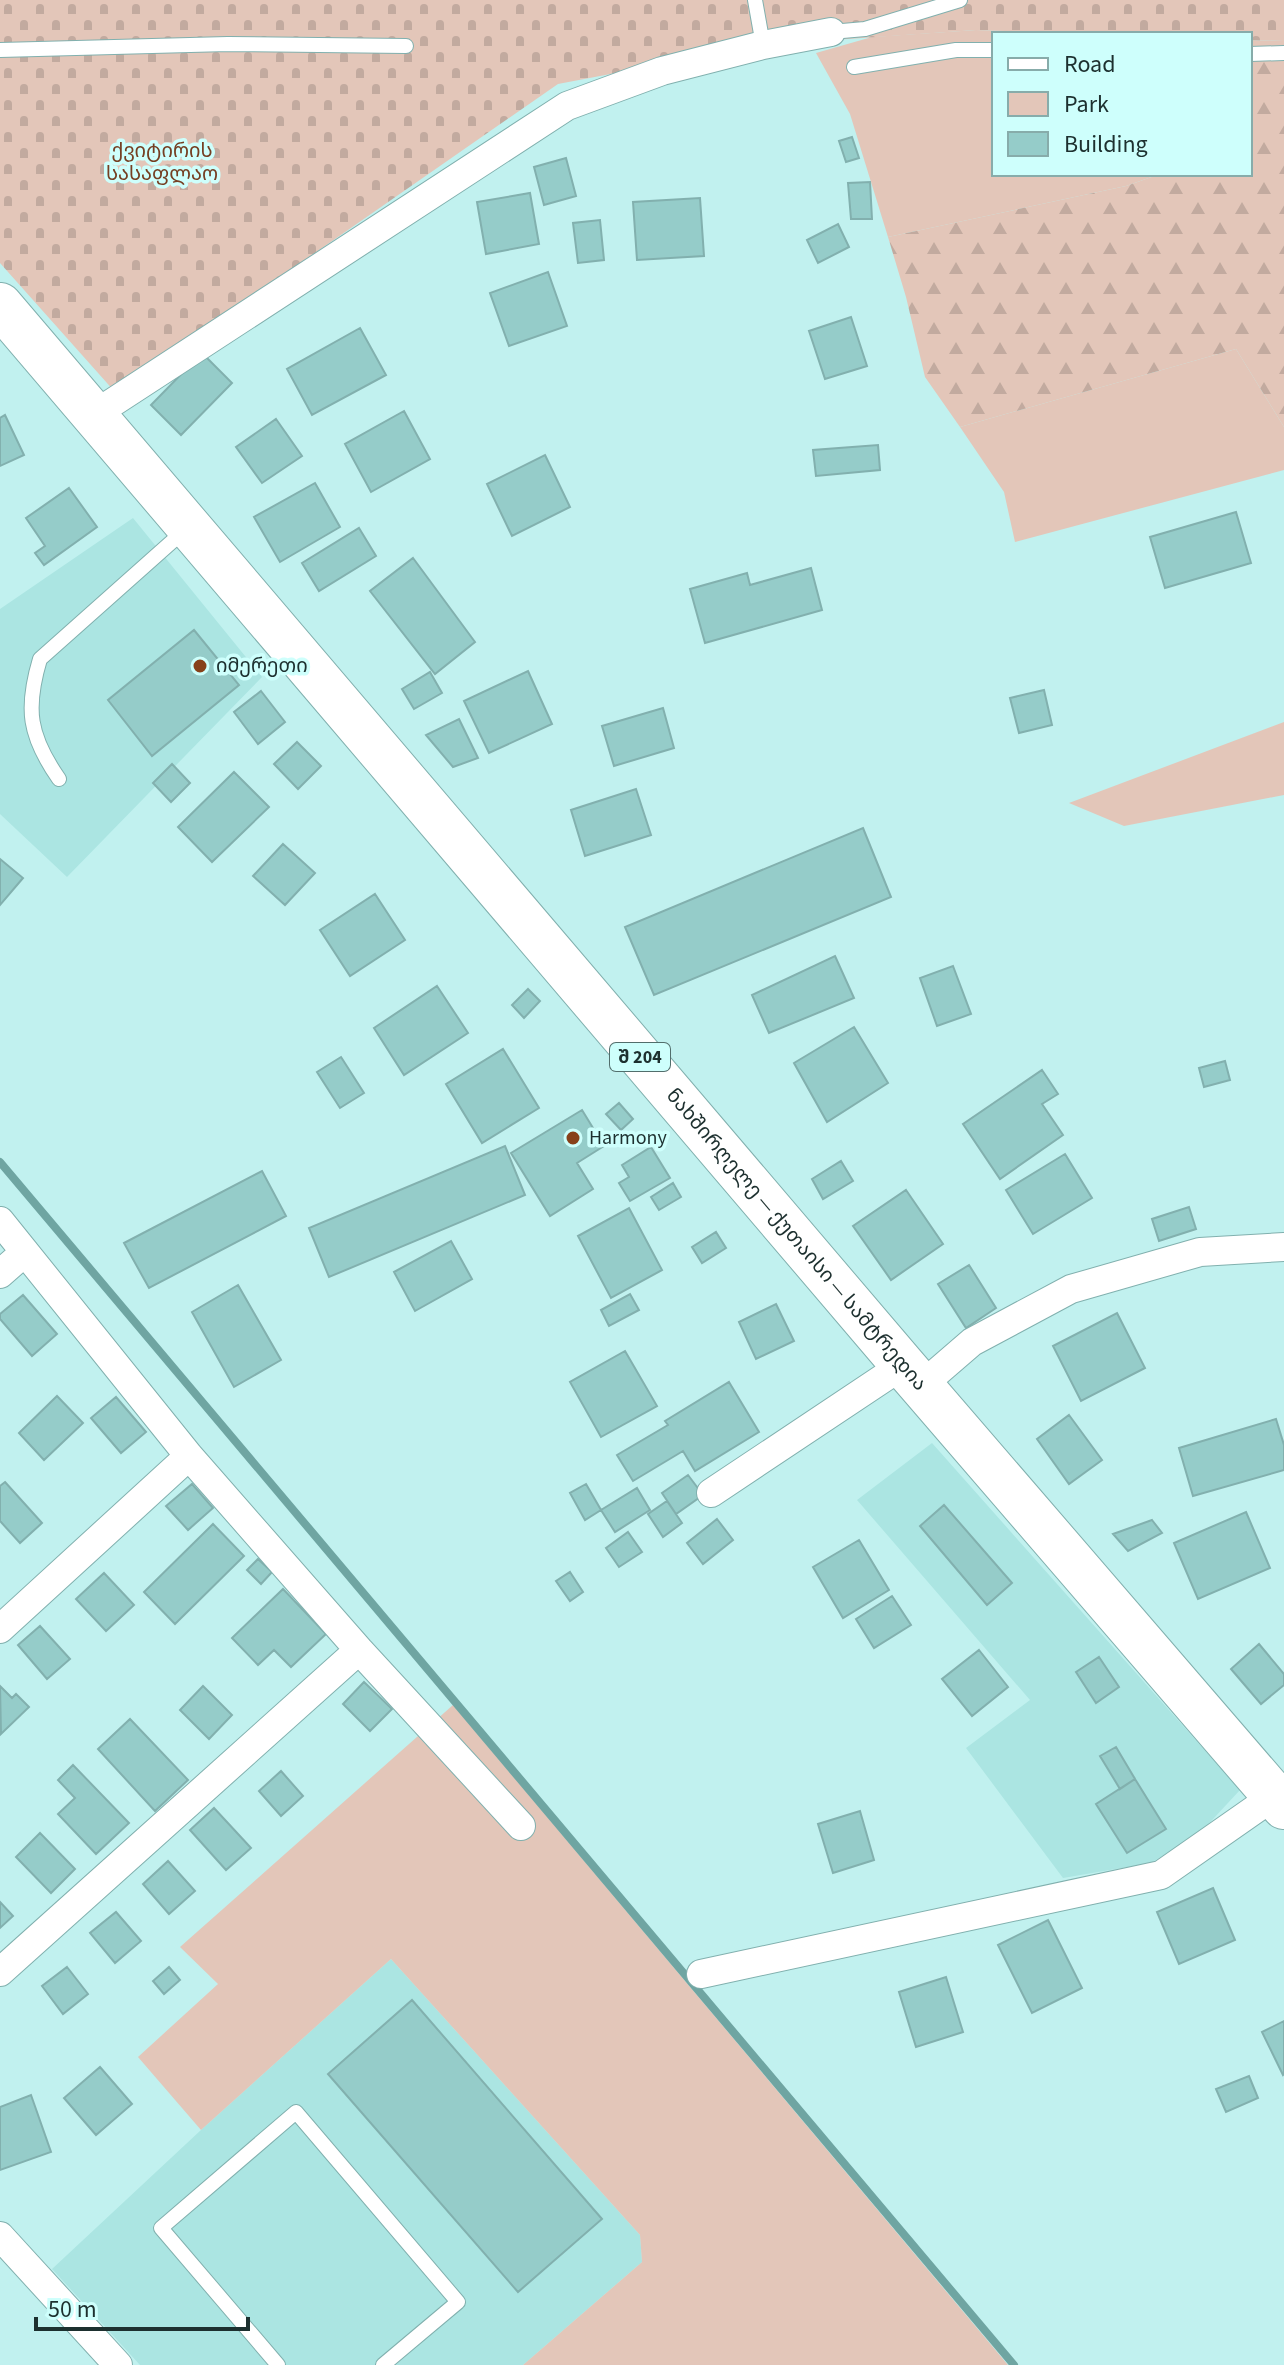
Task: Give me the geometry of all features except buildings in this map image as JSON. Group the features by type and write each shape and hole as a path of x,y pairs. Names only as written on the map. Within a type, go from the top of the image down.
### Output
{"main road":[{"name":"ნახშირღელე — ქუთაისი — სამტრედია","path":"0,305 1279,1802"}],"street":[{"path":"95,414 567,106 662,71 763,45 831,32"},
{"path":"0,1221 189,1456 359,1650 521,1826"},
{"path":"711,1493 972,1342 1071,1289 1200,1252 1284,1247"},
{"path":"0,1274 25,1252"},
{"path":"0,1629 189,1456"},
{"path":"0,1972 359,1650"},
{"path":"701,1974 1161,1875 1279,1802"},
{"path":"0,2236 118,2365"}],"lane":[{"path":"755,0 763,45"},
{"path":"831,32 865,29 960,0"},
{"path":"0,50 228,44 406,46"},
{"path":"854,67 956,50 992,50"},
{"path":"1252,54 1284,53"},
{"path":"59,779 41,754 30,719 32,686 40,659 188,527"},
{"path":"278,2365 161,2228 296,2112 458,2302 383,2365"}],"shaded area":[{"path":"133,518 262,677 67,877 0,814 0,609"},
{"path":"932,1443 1240,1790 1201,1832 1151,1863 1063,1878 966,1748 1030,1700 857,1500"},
{"path":"391,1959 640,2235 642,2262 523,2365 140,2365 52,2269"}],"green space":[{"name":"ქვიტირის სასაფლაო","path":"0,0 1284,0 1284,41 1252,40 1252,32 976,30 763,45 558,84 115,392 0,263"},
{"path":"976,30 1034,32 992,32 992,176 1154,176 1126,186 888,237 850,114 816,53 872,37"},
{"path":"1252,40 1284,41 1284,427 1236,349 960,427 925,377 888,237 1126,186 1154,176 1252,176"},
{"path":"1236,349 1284,427 1284,470 1015,542 1004,492 960,427"},
{"path":"1284,722 1284,795 1124,826 1069,803"},
{"path":"453,1705 1008,2365 523,2365 642,2262 640,2235 391,1959 201,2130 138,2057 218,1984 180,1947"}],"waterway":[{"path":"0,1162 1014,2365"}],"place":[{"name":"იმერეთი","path":"200,666"},
{"name":"Harmony","path":"573,1138"}]}
